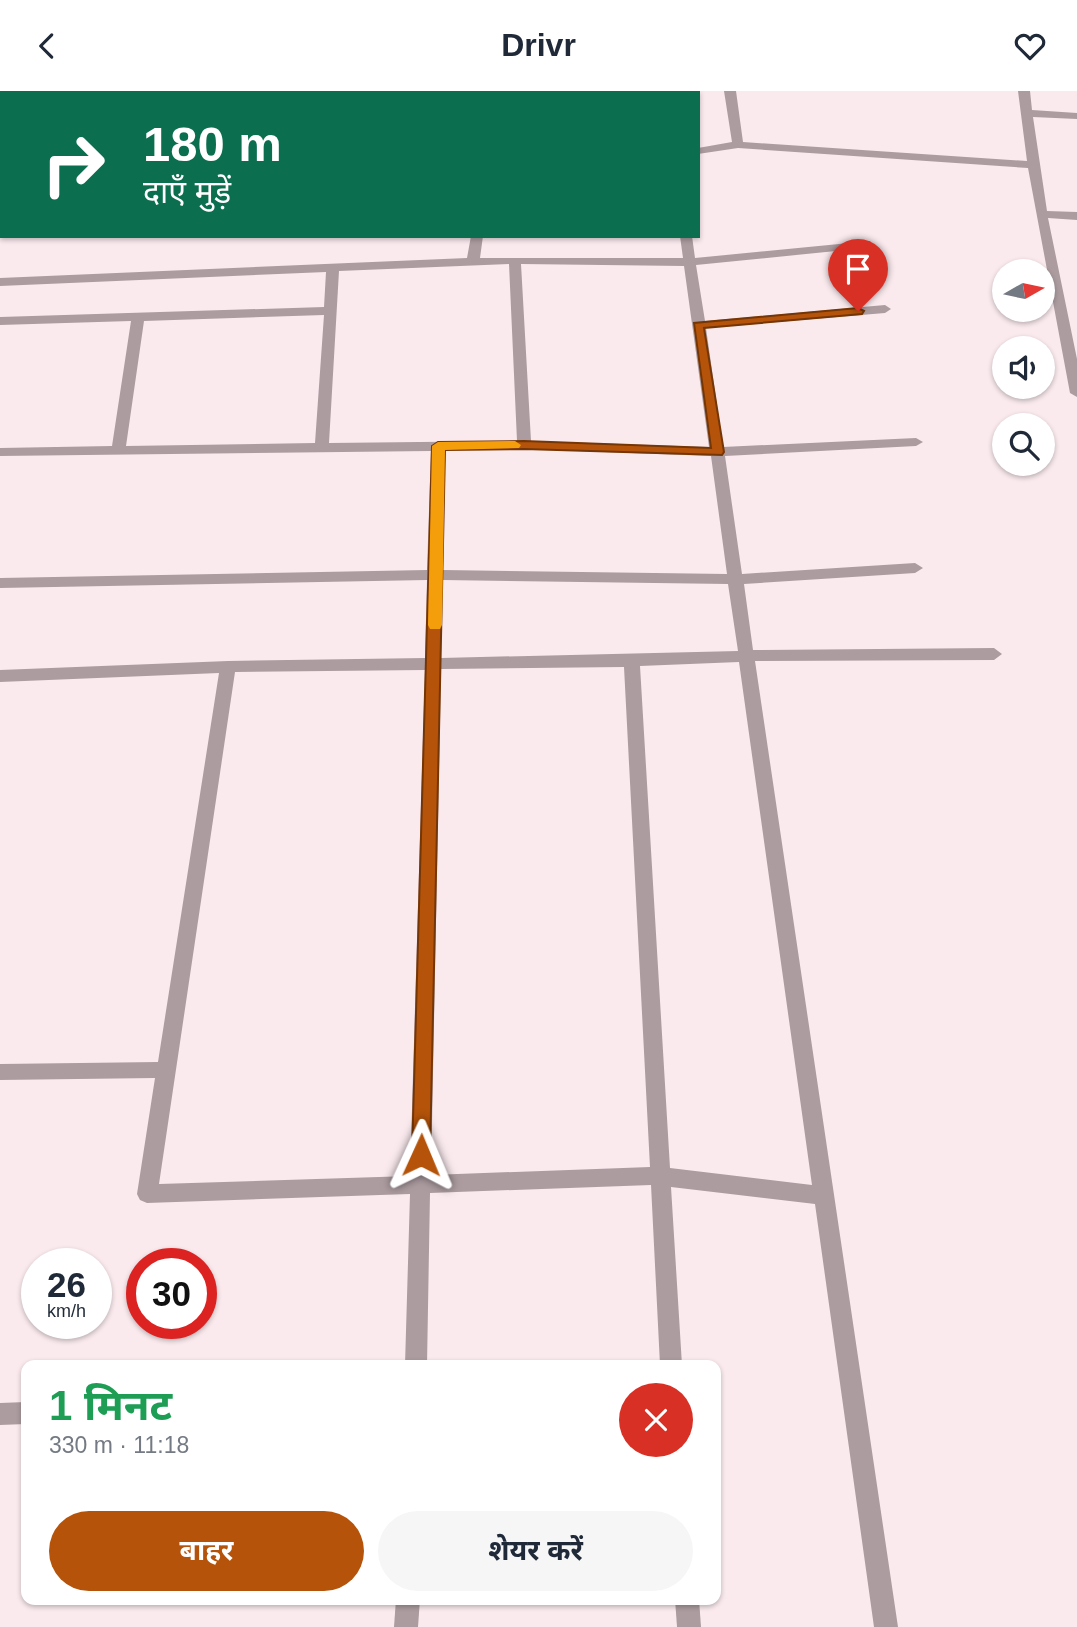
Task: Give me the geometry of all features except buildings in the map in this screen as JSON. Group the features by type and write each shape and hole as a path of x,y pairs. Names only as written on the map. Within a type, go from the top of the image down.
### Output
{"street":[{"path":"730,91 738,145"},
{"path":"1014,91 1024,91 1041,213 1074,367 1077,393"},
{"path":"1026,113 1077,116"},
{"path":"700,151 738,145 1033,166"},
{"path":"1041,213 1077,216"},
{"path":"474,262 477,238"},
{"path":"686,238 886,1627"},
{"path":"0,282 515,260 689,262 866,244"},
{"path":"515,260 524,445"},
{"path":"322,449 333,268"},
{"path":"698,325 885,309"},
{"path":"0,321 331,311"},
{"path":"118,452 138,316"},
{"path":"0,452 524,445 718,452 916,442"},
{"path":"416,1360 438,446"},
{"path":"0,583 435,575 736,579 915,568"},
{"path":"0,676 228,667 632,661 747,656 994,654"},
{"path":"632,661 671,1360"},
{"path":"228,667 147,1194 420,1182 659,1176 825,1196"},
{"path":"0,1072 166,1070"},
{"path":"0,1414 21,1413"},
{"path":"406,1627 408,1605"},
{"path":"687,1605 689,1627"}],"slow traffic":[{"path":"435,625 438,446 515,445"}],"route":[{"path":"421,1155 438,446 524,445 718,452 698,325 858,311"}]}
